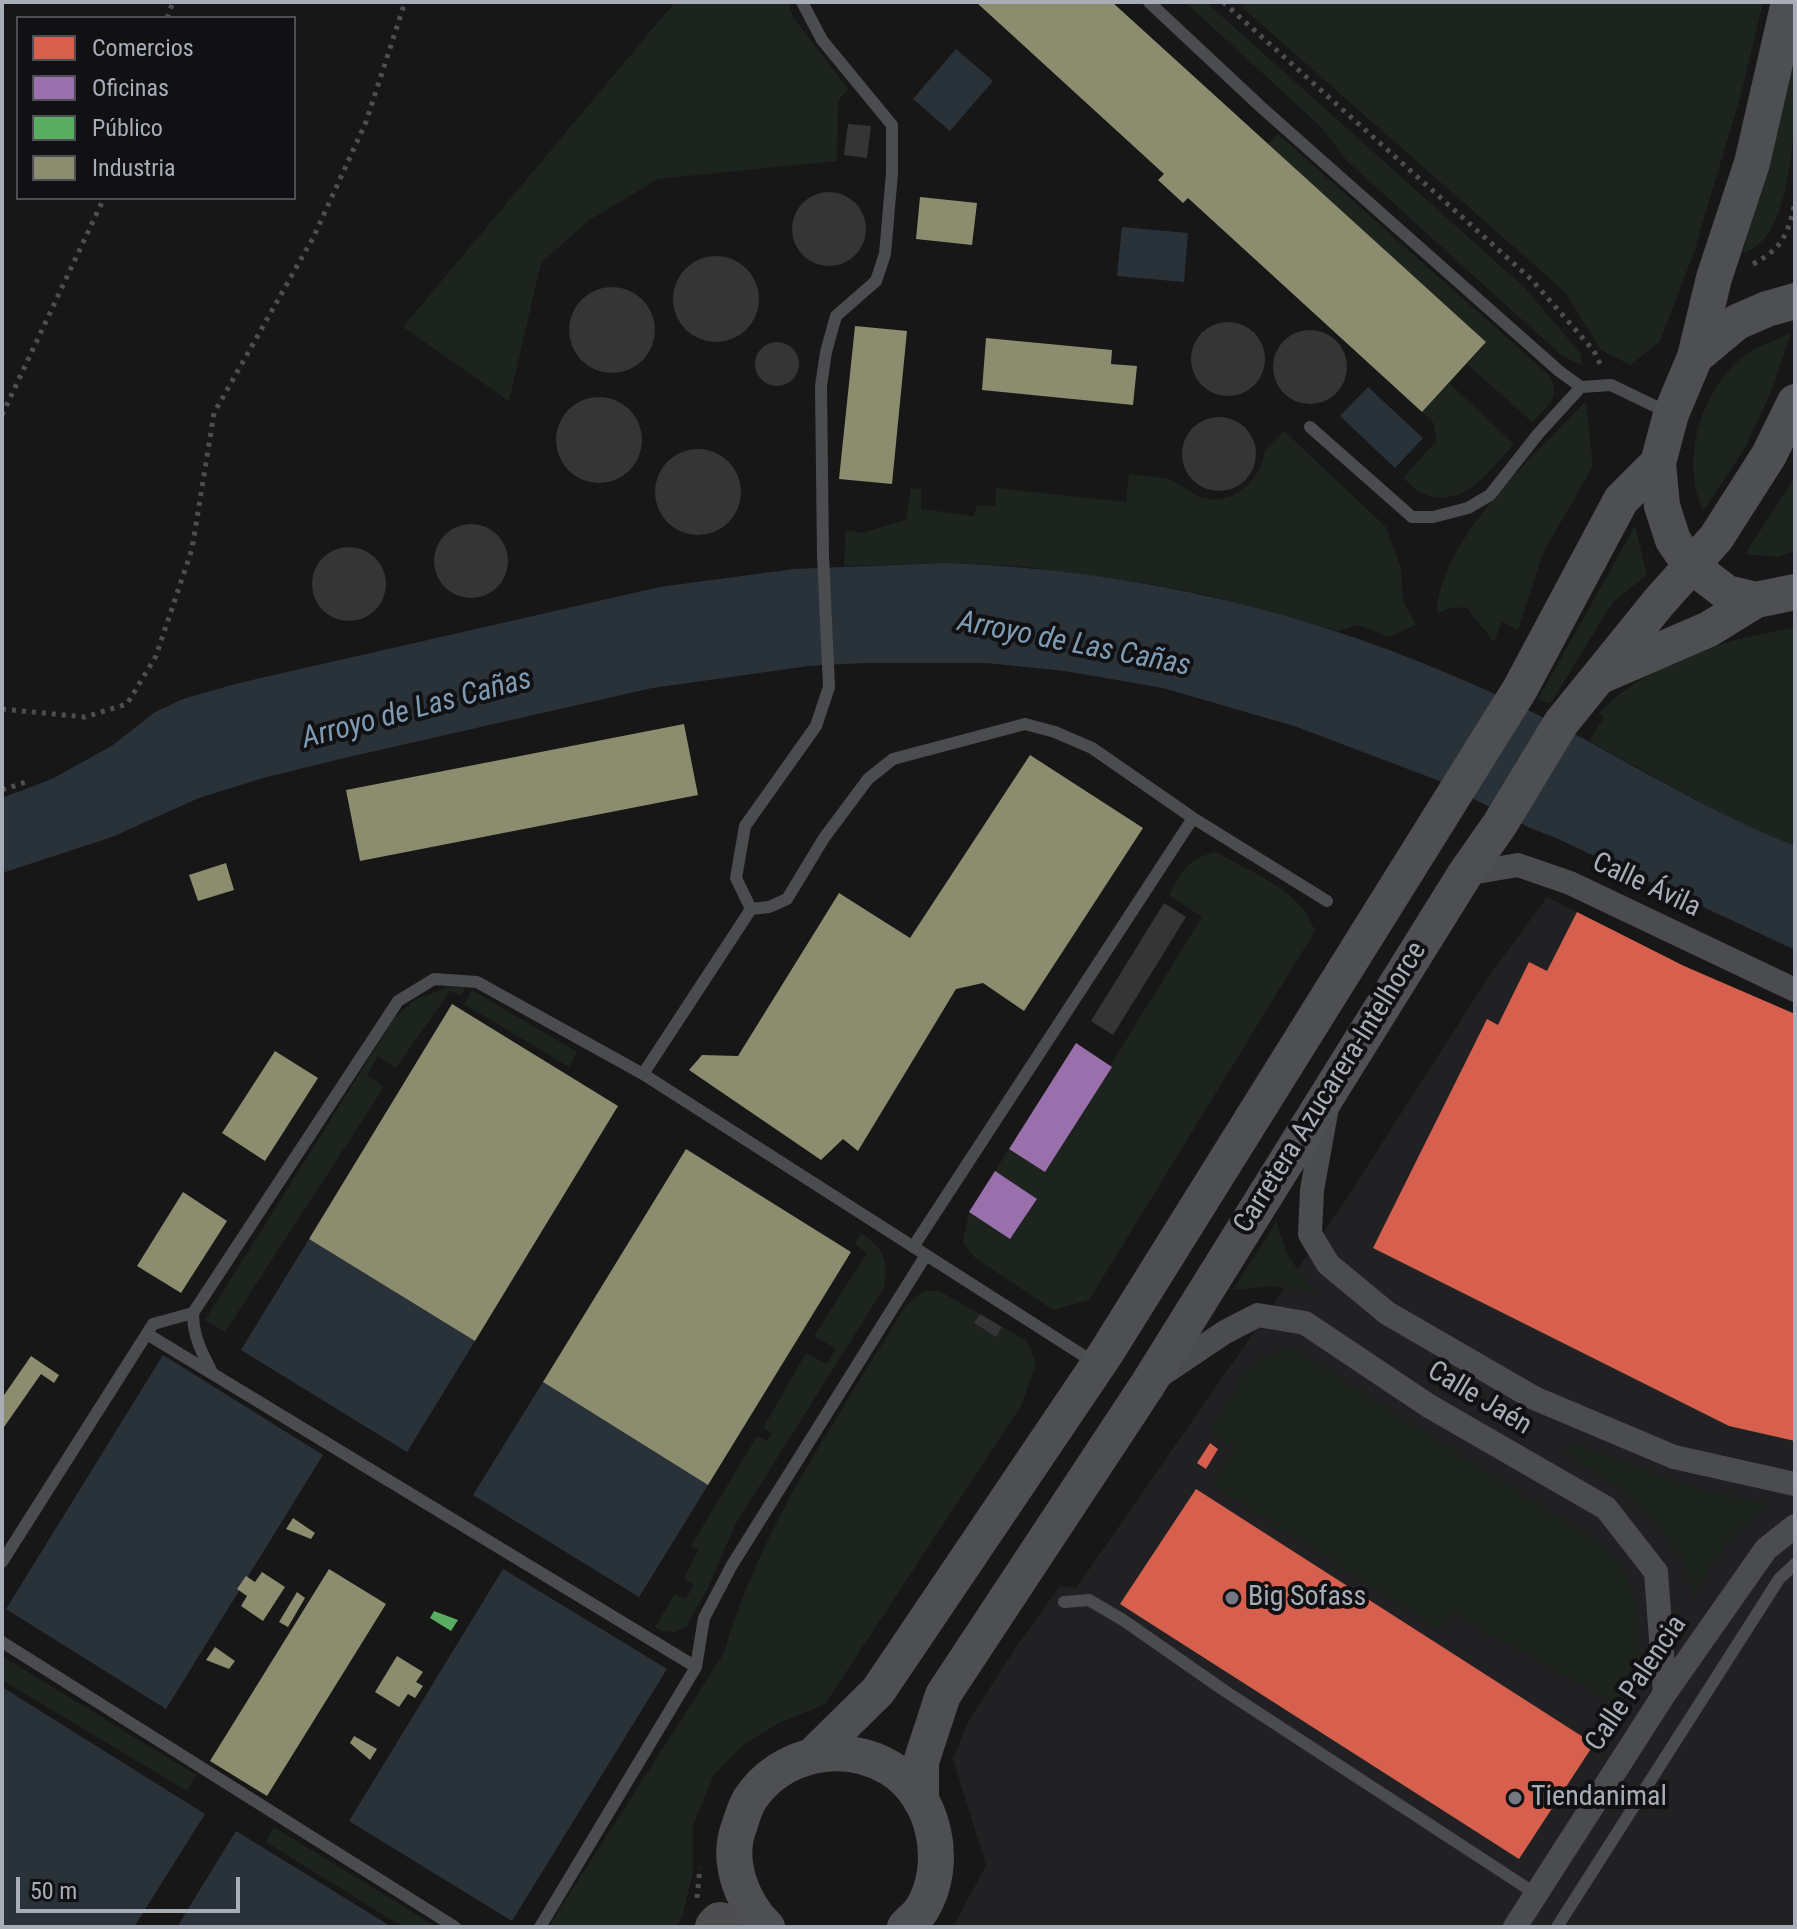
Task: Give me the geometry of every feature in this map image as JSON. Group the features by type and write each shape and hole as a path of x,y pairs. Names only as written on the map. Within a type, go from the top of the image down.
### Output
{"main road":[{"path":"1756,600 1727,593 1690,565 1673,540 1662,506 1658,463 1671,414 1695,357 1714,278 1752,163 1789,2"},
{"path":"1695,357 1737,322 1795,301"},
{"name":"Carretera Azucarera-Intelhorce","path":"921,1801 921,1762 943,1695 1148,1384 1561,723 1690,565 1716,538 1769,455 1795,402"},
{"name":"Carretera Azucarera-Intelhorce","path":"813,1755 878,1691 1098,1365 1520,689 1621,500 1658,463"},
{"path":"1599,677 1709,629 1756,600 1795,592"},
{"path":"767,1927 752,1913 736,1876 735,1837 749,1800 777,1771 813,1755 853,1754 890,1768 905,1781 921,1801 935,1832 936,1872 921,1910 905,1927"},
{"path":"713,1920 736,1876"}],"street":[{"name":"Calle Ávila","path":"1465,874 1518,865 1570,883 1795,990"},
{"name":"Calle Jaén","path":"1331,1089 1312,1190 1310,1234 1328,1264 1387,1313 1534,1398 1674,1457 1795,1484"},
{"name":"Calle Jaén","path":"1148,1384 1225,1332 1258,1315 1305,1323 1429,1406 1606,1508 1656,1572 1665,1693"},
{"name":"Calle Palencia","path":"1515,1927 1665,1693 1766,1549 1795,1526"}],"lane":[{"path":"751,909 736,878 745,826 816,726 829,687 823,556 821,386 836,316 876,281 885,254 892,173 892,125 822,40 802,2"},
{"path":"1149,2 1273,118 1581,387 1611,385 1671,414"},
{"path":"1310,427 1412,517 1433,517 1468,508 1490,495 1538,434 1581,387"},
{"path":"751,909 769,907 787,899 824,838 868,779 893,759 1025,724 1055,732 1092,748 1193,818 1327,901"},
{"path":"913,1247 1193,818"},
{"path":"643,1074 751,909"},
{"path":"213,1374 199,1349 193,1329 193,1313 398,1001 434,979 477,982 643,1074 1098,1365"},
{"path":"540,1927 696,1667 704,1618 732,1565 926,1255"},
{"path":"2,1562 153,1324 193,1313"},
{"path":"147,1334 696,1667"},
{"path":"1557,1927 1779,1579 1795,1564"},
{"path":"1064,1602 1089,1600 1112,1613 1225,1691 1536,1894"},
{"path":"2,1642 455,1927"}],"path":[{"path":"2,709 85,717 127,704 156,656 192,549 214,413 321,222 366,122 405,2"},
{"path":"1223,2 1531,279 1594,351 1611,385"},
{"path":"2,415 103,200"},
{"path":"2,790 26,782"},
{"path":"699,1855 700,1877 713,1920"}],"shaded area":[{"path":"675,2 788,2 793,17 848,89 838,101 837,161 658,179 588,221 541,263 509,401 403,327"},
{"path":"1185,2 1206,2 1525,288 1581,354 1582,365 1562,356 1347,161 1321,127"},
{"path":"1236,2 1763,2 1742,91 1693,255 1660,341 1630,365 1601,350 1565,292"},
{"path":"1795,56 1793,138 1783,198 1774,223 1761,242 1743,253"},
{"path":"1278,134 1549,375 1554,396 1532,422 1467,364 1486,342 1268,144"},
{"path":"1791,333 1771,392 1745,448 1703,511 1694,471 1694,450 1698,429 1714,390 1741,358"},
{"path":"1449,383 1514,444 1475,485 1452,497 1438,498 1421,493 1403,478 1437,440 1433,422 1422,412"},
{"path":"1586,401 1593,466 1543,553 1518,630 1502,622 1494,642 1466,607 1447,609 1437,614 1442,585 1454,557 1472,528 1517,472"},
{"path":"1284,431 1386,527 1401,568 1403,600 1416,625 1389,637 1358,625 1338,631 1207,595 1018,566 946,563 844,566 846,530 861,533 906,520 911,488 921,489 921,509 974,516 977,505 995,506 996,488 1126,502 1129,474 1170,479 1199,497 1215,500 1233,496 1248,485 1260,469 1266,449"},
{"path":"1795,477 1795,551 1778,557 1745,554"},
{"path":"1635,526 1647,575 1613,602 1550,704 1538,699"},
{"path":"1795,628 1795,846 1742,825 1589,741 1604,717 1599,713 1619,695 1665,666 1742,638"},
{"path":"1216,852 1287,893 1308,916 1315,931 1089,1300 1053,1310 975,1258 963,1242 969,1212 1010,1239 1037,1200 995,1171 1009,1149 1045,1171 1202,917 1169,895 1182,872 1192,862"},
{"path":"1547,897 1684,966 1795,1014 1795,1927 953,1927 986,1865 953,1759 969,1720 1060,1586 1076,1588 1345,1201 1491,973"},
{"path":"448,987 465,988 461,996 450,991 396,1068 378,1056 367,1075 384,1087 225,1332 205,1320 395,1017 415,1000"},
{"path":"472,990 577,1052 569,1067 464,1004"},
{"path":"1276,1222 1288,1256 1314,1292 1270,1286 1233,1290"},
{"path":"861,1233 875,1244 883,1256 886,1270 884,1288 735,1525 687,1626 675,1632 662,1631 655,1627 675,1594 686,1599 694,1584 684,1579 698,1550 691,1546 757,1436 767,1441 772,1434 763,1428 806,1353 827,1364 836,1349 814,1336 867,1253 855,1244"},
{"path":"923,1291 939,1291 980,1314 975,1323 995,1336 1002,1327 1027,1341 1036,1364 1021,1406 825,1704 779,1723 744,1744 714,1775 693,1825 693,1871 682,1918 676,1927 550,1927 724,1653 758,1562 827,1432 905,1307"},
{"path":"1284,1346 1294,1349 1598,1542 1625,1570 1636,1601 1640,1638 1635,1675 1618,1706 1453,1613 1440,1631 1212,1485 1233,1448 1210,1432 1247,1369"},
{"path":"1572,1442 1688,1486 1768,1505 1727,1543 1693,1596 1684,1564 1656,1524 1626,1492 1565,1453"},
{"path":"2,1656 196,1775 187,1791 2,1680"},
{"path":"274,1827 437,1927 403,1927 266,1842"}],"water":[{"path":"956,49 993,81 950,131 913,99"},
{"path":"1122,227 1188,233 1184,282 1117,276"},
{"path":"1368,387 1423,438 1395,468 1340,416"},
{"name":"Arroyo de Las Cañas","path":"946,563 1086,575 1155,585 1222,600 1355,638 1486,690 1564,728 1716,811 1795,846 1795,950 1530,828 1437,780 1294,726 1163,688 1065,671 987,663 809,666 652,688 263,778 199,798 112,837 2,873 2,798 52,779 113,745 155,712 183,699 239,683 660,587 794,569"},
{"path":"309,1239 475,1341 407,1452 241,1350"},
{"path":"163,1355 323,1455 166,1709 6,1609"},
{"path":"543,1382 708,1485 639,1597 473,1495"},
{"path":"503,1569 667,1669 512,1921 349,1821"},
{"path":"2,1687 205,1814 134,1927 2,1927"},
{"path":"236,1831 392,1927 177,1927"}],"building: Comercios":[{"path":"1577,912 1684,966 1795,1014 1795,1441 1729,1426 1373,1248 1487,1019 1498,1025 1529,962 1547,971"},
{"path":"1210,1443 1218,1449 1206,1469 1197,1463"},
{"path":"1196,1489 1594,1744 1519,1859 1120,1604"}],"building: Oficinas":[{"path":"1076,1043 1112,1067 1045,1172 1009,1149"},
{"path":"995,1171 1037,1199 1010,1239 969,1212"}],"building: Público":[{"path":"434,1611 458,1620 451,1631 430,1618"}],"building: Industria":[{"path":"976,2 1112,2 1486,342 1422,412 1188,198 1183,203 1158,180 1164,174"},
{"path":"920,197 977,203 972,245 916,239"},
{"path":"855,326 907,331 892,484 839,479"},
{"path":"986,338 1112,350 1111,364 1137,366 1133,405 982,390"},
{"path":"684,724 698,795 360,861 346,790"},
{"path":"1030,755 1143,828 1024,1011 983,983 956,989 858,1151 843,1139 821,1160 689,1070 702,1055 738,1056 839,893 910,938"},
{"path":"226,863 234,890 198,901 189,875"},
{"path":"452,1004 618,1106 475,1341 309,1239"},
{"path":"275,1051 318,1078 265,1161 222,1133"},
{"path":"686,1149 851,1252 708,1485 543,1382"},
{"path":"183,1192 227,1221 181,1293 137,1266"},
{"path":"31,1356 59,1375 54,1383 41,1374 2,1430 2,1398"},
{"path":"293,1518 315,1533 311,1539 286,1529"},
{"path":"329,1569 386,1604 267,1796 210,1761"},
{"path":"262,1572 285,1587 263,1621 241,1606 247,1596 237,1589 246,1576 255,1582"},
{"path":"297,1592 305,1598 288,1627 279,1622"},
{"path":"215,1647 235,1661 229,1669 206,1660"},
{"path":"397,1656 423,1672 416,1682 423,1686 415,1698 408,1694 399,1707 375,1692"},
{"path":"354,1736 377,1749 370,1760 350,1743"}],"building: Otros":[{"path":"848,124 871,126 867,158 844,155"},
{"path":"822,192 836,192 850,198 860,208 866,229 864,243 850,260 836,266 822,266 808,260 798,250 792,236 792,222 798,208 808,198"},
{"path":"716,256 740,263 752,275 759,299 752,323 740,335 716,342 692,335 680,323 673,299 680,275 692,263"},
{"path":"612,287 636,294 648,306 655,330 648,354 636,366 612,373 588,366 576,354 569,330 576,306 588,294"},
{"path":"1221,322 1235,322 1249,328 1259,338 1265,359 1263,373 1249,390 1235,396 1221,396 1207,390 1197,380 1191,366 1191,352 1197,338 1207,328"},
{"path":"1303,330 1317,330 1331,336 1341,346 1347,367 1341,388 1331,398 1317,404 1303,404 1289,398 1279,388 1273,374 1273,360 1279,346 1289,336"},
{"path":"777,342 792,349 799,364 792,379 777,386 762,379 755,364 762,349"},
{"path":"599,397 623,404 635,416 642,440 635,464 623,476 599,483 575,476 563,464 556,440 563,416 575,404"},
{"path":"1212,417 1226,417 1240,423 1250,433 1256,454 1250,475 1240,485 1226,491 1212,491 1198,485 1188,475 1182,461 1182,447 1188,433 1198,423"},
{"path":"698,449 722,456 734,468 741,492 734,516 722,528 698,535 674,528 662,516 655,492 662,468 674,456"},
{"path":"478,524 498,534 506,547 506,575 498,588 485,596 464,598 444,588 436,575 434,554 444,534 457,526"},
{"path":"342,547 356,547 370,553 380,563 386,584 384,598 370,615 356,621 342,621 328,615 318,605 312,591 312,577 318,563 328,553"},
{"path":"1164,903 1186,917 1113,1035 1091,1021"},
{"path":"980,1314 1002,1327 996,1337 974,1323"}],"place":[{"name":"Big Sofass","path":"1232,1598"},
{"name":"Tiendanimal","path":"1515,1798"}]}
